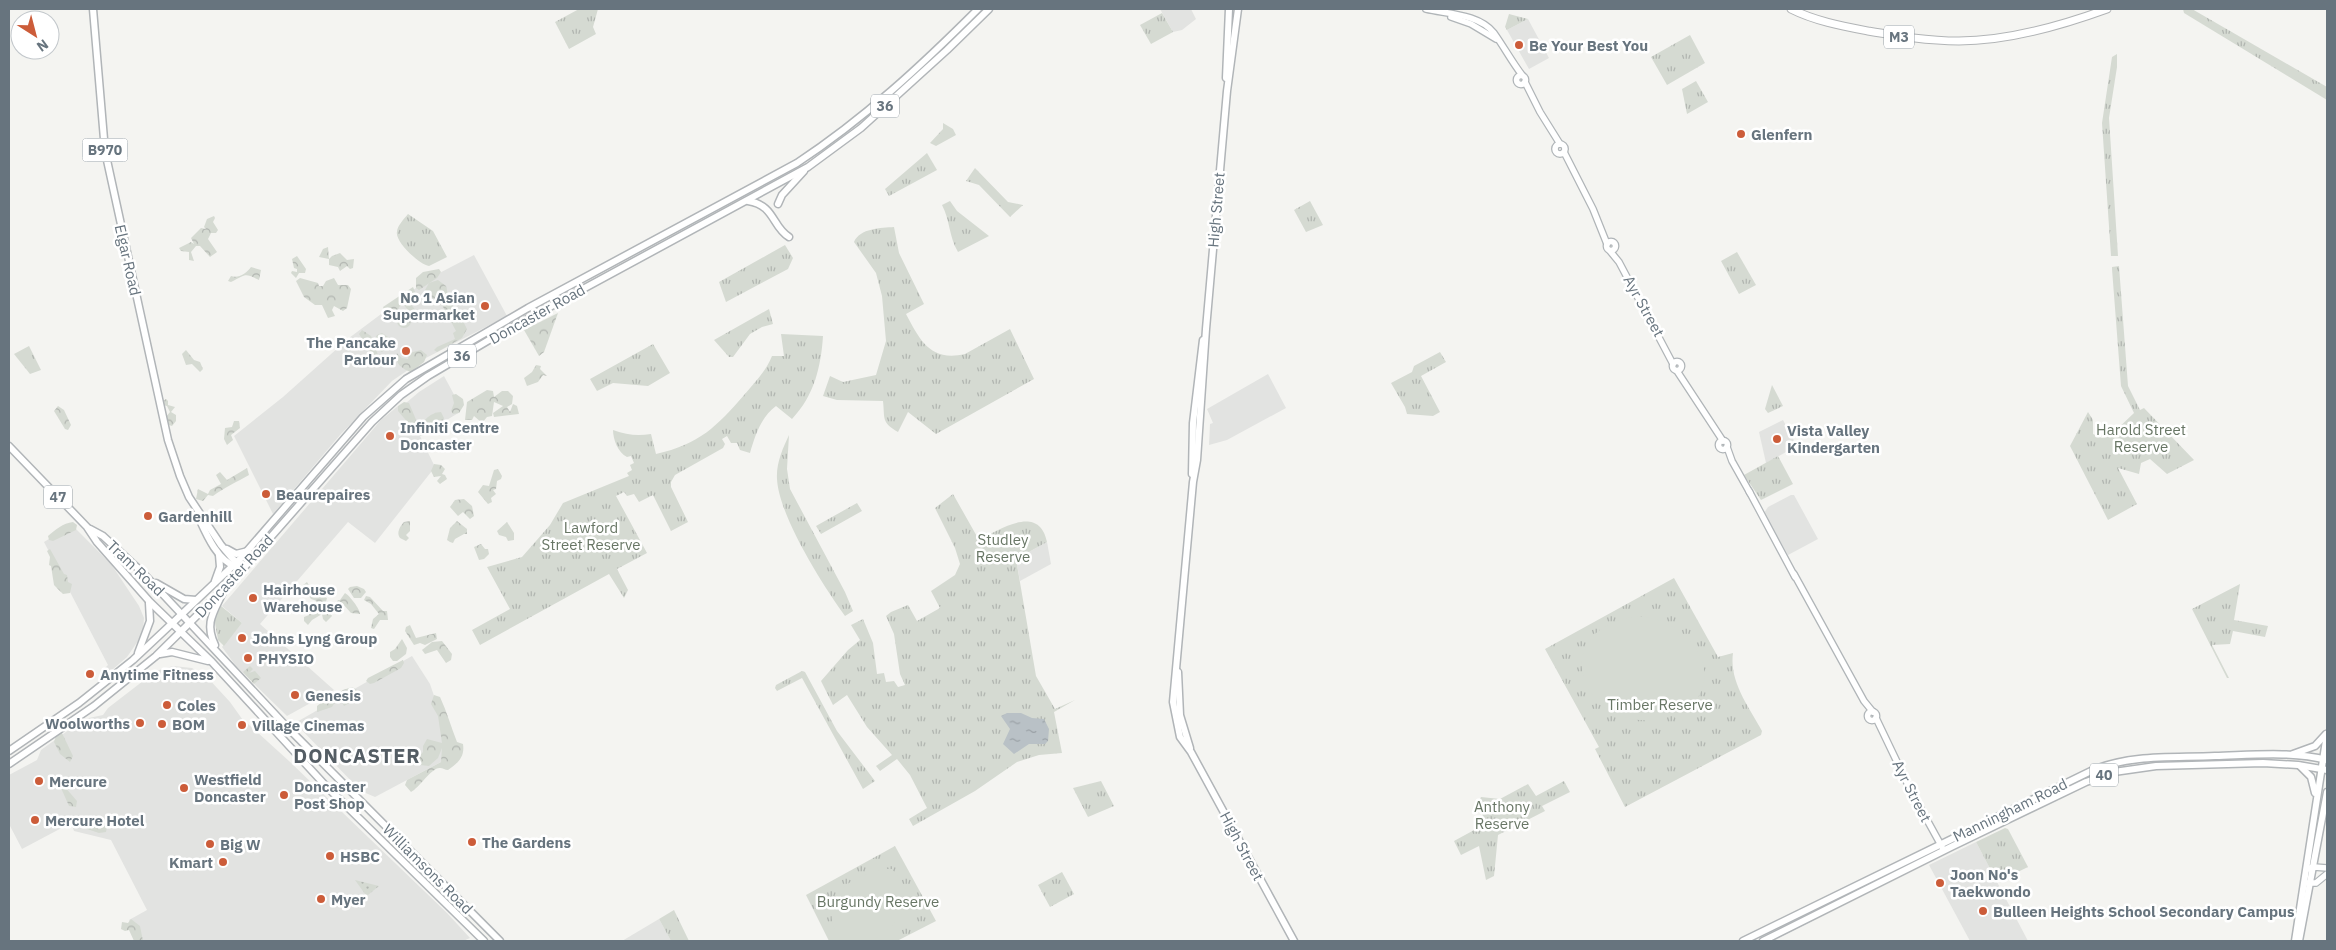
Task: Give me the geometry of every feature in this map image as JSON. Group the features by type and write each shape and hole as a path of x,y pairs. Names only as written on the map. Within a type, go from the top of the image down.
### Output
{"highway":[{"name":"M3","path":"1791,9 1855,28 1902,37 1960,41 2009,35 2063,25 2107,9"}],"main road":[{"name":"Elgar Road","path":"93,9 100,103 109,172 168,440 180,476 217,551 243,570"},
{"name":"Doncaster Road","path":"9,751 79,703 133,660 249,550 363,417 406,379 443,356 797,162 847,128 935,51 978,9"},
{"name":"Doncaster Road","path":"9,764 102,700 156,656 243,570 372,422 391,404 422,380 603,278 808,167 867,122 947,50 989,9"},
{"name":"High Street","path":"1227,91 1226,63 1229,9"},
{"name":"High Street","path":"1238,9 1227,91 1206,329 1200,349 1192,423 1193,482 1178,662 1172,693 1180,737 1191,752 1294,941"},
{"path":"778,204 782,195 808,167"},
{"path":"762,181 770,188"},
{"path":"762,181 764,192"},
{"path":"748,201 757,202 763,206 788,237"},
{"path":"599,271 603,278"},
{"name":"Tram Road","path":"9,446 87,527 97,542 171,624"},
{"path":"308,482 314,487"},
{"name":"Elgar Road","path":"194,506 234,565"},
{"name":"Tram Road","path":"87,527 103,536 144,573 190,622"},
{"path":"216,537 235,553 249,550"},
{"path":"211,586 220,567 217,551"},
{"path":"144,573 182,598 196,600"},
{"path":"220,654 211,638 209,622 211,612 224,589"},
{"path":"133,660 144,642 150,621 151,610 147,599"},
{"name":"Williamsons Road","path":"190,622 315,756 500,941"},
{"name":"47","path":"171,624 180,633"},
{"name":"Williamsons Road","path":"180,633 212,662 325,785 482,940"},
{"path":"156,656 172,652 212,662"},
{"path":"37,732 43,741"},
{"path":"2290,755 2315,746 2327,733"},
{"path":"2299,941 2310,868 2316,804 2324,770 2327,733"},
{"name":"Manningham Road","path":"1742,941 2093,770 2120,761 2149,758 2290,755 2325,759"},
{"name":"Manningham Road","path":"1763,941 2079,786 2114,772 2165,765 2263,763 2298,765 2324,770"},
{"path":"2298,765 2313,780 2316,804"},
{"path":"2310,868 2327,792"},
{"path":"2295,941 2308,884"},
{"path":"482,940 494,935"}],"street":[{"name":"Ayr Street","path":"1426,9 1478,22 1494,32 1520,77 1525,77 1523,84 1558,146 1555,152 1561,153 1568,164 1619,262 1678,366 1687,386 1716,431 1721,442 1719,448 1725,449 1749,491 1765,524 1794,574 1800,591 1812,606 1853,680 1944,851"},
{"path":"2310,868 2327,868"},
{"path":"2308,884 2327,874"}],"shaded area":[{"path":"1160,9 1191,9 1196,19 1182,30 1173,32"},
{"path":"1528,19 1549,58 1529,69 1507,30"},
{"path":"474,255 507,316 424,359 392,381 340,435 273,514 234,436 283,397 349,338 428,279"},
{"path":"1268,374 1286,408 1227,440 1209,445 1210,424 1213,423 1207,409"},
{"path":"444,376 458,402 460,412 420,436 435,467 375,543 348,522 260,624 334,690 287,716 236,666 222,647 242,623 222,606 381,420 398,406 400,408 419,392"},
{"name":"Vista Valley Kindergarten","path":"1783,420 1797,446 1766,463 1759,432"},
{"path":"1794,495 1818,539 1788,555 1764,513 1768,507"},
{"path":"72,525 111,564 139,606 144,618 143,630 127,657 98,682 103,670 108,665 44,542"},
{"path":"1047,542 1051,564 1020,581 1016,559"},
{"path":"412,656 430,684 454,755 375,797 361,791 295,723"},
{"name":"Westfield Doncaster","path":"173,666 192,668 207,677 230,702 245,723 289,761 447,913 470,938 463,941 140,941 129,920 147,910 111,840 74,831 71,823 22,849 9,824 9,775 37,760 41,750 84,719 103,715 108,708 156,671"},
{"name":"Bulleen Heights School Secondary Campus","path":"1976,842 2028,941 1970,941 1929,865"},
{"path":"659,919 671,941 622,941"}],"green space":[{"path":"579,9 598,9 593,27 596,34 569,49 555,22"},
{"path":"2183,9 2192,9 2327,87 2327,100 2184,13"},
{"path":"1162,13 1173,32 1151,44 1140,25"},
{"path":"1509,14 1528,19 1507,30 1505,27"},
{"path":"1690,35 1705,63 1667,85 1651,57"},
{"path":"2117,54 2117,67 2109,118 2118,256 2111,256 2102,123 2112,57"},
{"path":"1696,81 1708,102 1687,114 1682,89"},
{"path":"943,123 953,129 956,135 936,146 930,143 943,129"},
{"path":"927,153 937,170 889,196 885,189"},
{"path":"975,168 1008,202 1023,205 1010,217 979,185 966,181"},
{"path":"950,201 957,211 989,236 958,252 942,205"},
{"path":"1310,201 1323,225 1306,232 1294,210"},
{"path":"408,214 433,231 447,257 429,266 420,262 404,247 397,236 397,230"},
{"path":"214,216 213,222 218,230 216,233 211,233 208,239 217,252 210,257 200,246 196,246 191,252 194,261 189,260 189,252 181,251 179,248 191,242 194,244 191,238 201,228 206,229 204,227 207,219"},
{"path":"894,227 899,253 924,304 906,314 916,332 928,347 943,355 965,354 1010,329 1034,379 936,434 908,412 898,432 886,423 883,401 837,400 823,396 830,376 843,382 876,375 886,341 882,296 876,273 854,242 857,237 866,231"},
{"path":"785,245 793,258 788,269 726,302 719,282"},
{"path":"328,247 329,259 319,257 323,249"},
{"path":"1737,252 1756,285 1739,294 1721,261"},
{"path":"340,253 347,260 354,259 353,268 350,269 347,266 340,271 338,267 329,265 329,259"},
{"path":"297,256 306,269 305,273 299,273 296,278 291,273 292,271 297,272 292,259"},
{"name":"Harold Street Reserve","path":"2119,266 2128,386 2140,410 2144,408 2194,460 2167,474 2150,459 2141,463 2139,474 2118,468 2137,504 2108,520 2070,446 2088,412 2093,420 2093,434 2102,438 2112,434 2134,413 2121,386 2112,269 2112,267"},
{"path":"251,267 261,270 259,280 245,275 231,282 228,281 231,276 237,277 242,275"},
{"path":"439,269 441,272 437,278 419,290 416,288 416,278 423,272"},
{"path":"300,278 318,283 319,286 323,286 326,281 334,278 338,285 348,285 351,289 347,308 343,311 334,306 332,310 335,316 328,318 322,305 315,305 304,297 296,281"},
{"path":"438,280 446,286 448,295 446,296 457,312 460,322 464,323 467,329 462,338 437,352 434,350 437,347 455,339 453,333 456,331 441,303 442,297 432,298 425,290 429,283"},
{"path":"413,287 416,294 405,303 410,303 420,316 418,322 403,304 399,307 397,313 391,313 389,317 386,315 383,307"},
{"path":"769,309 773,324 762,327 750,334 733,357 729,357 714,340"},
{"path":"558,313 544,352 539,356 524,330"},
{"path":"401,314 407,314 411,321 407,328 401,328 397,324 397,318"},
{"path":"362,330 371,336 378,355 376,357 371,356 371,352 359,334"},
{"path":"382,333 388,337 390,344 382,352 377,349 378,344 374,340 377,335"},
{"name":"Lawford Street Reserve","path":"781,334 823,336 818,370 811,391 800,410 792,419 776,406 771,410 759,427 750,453 740,450 737,443 731,443 727,436 722,439 725,444 723,448 675,475 671,482 671,487 688,522 671,531 653,495 639,502 634,494 627,496 624,492 616,496 647,553 617,569 628,590 624,598 609,574 480,645 472,630 510,609 487,567 522,557 550,525 563,503 629,476 627,473 632,470 630,465 634,463 631,456 627,457 619,449 613,430 632,435 651,434 656,454 671,450 696,439 716,425 735,406 767,367 772,356 784,356"},
{"path":"653,344 670,373 648,386 613,383 597,391 590,379"},
{"path":"29,346 41,370 30,374 14,354"},
{"path":"186,350 194,360 200,362 203,369 200,372 192,364 186,365 182,354"},
{"path":"421,350 427,355 424,362 411,372 398,363 397,353 402,358 408,359 409,353"},
{"path":"1440,352 1446,362 1421,376 1440,412 1433,416 1407,414 1391,383 1412,372 1414,366"},
{"path":"536,365 541,366 540,369 547,376 543,375 538,382 527,386 524,378 532,372"},
{"path":"1772,385 1783,406 1768,413 1765,409"},
{"path":"487,390 493,391 494,397 502,391 508,391 513,396 512,404 507,407 510,412 513,404 517,406 519,414 494,417 493,413 503,406 494,402 492,416 487,417 482,423 474,416 472,420 465,420 467,402"},
{"path":"456,394 463,399 464,405 459,413 453,414 451,411 454,403 452,395"},
{"path":"166,399 168,405 175,407 171,412 176,415 176,421 172,426 166,424 165,418 170,412 167,406 162,405"},
{"path":"404,402 409,403 417,422 410,425 398,411 398,406"},
{"path":"58,406 64,410 71,425 68,430 65,429 54,411"},
{"path":"441,412 444,418 439,428 435,432 420,436 418,433 423,422 429,416"},
{"path":"234,421 239,421 240,428 231,435 233,440 227,445 224,439 225,428 232,427"},
{"path":"789,435 787,469 790,489 845,592 853,611 845,616 803,549 785,512 777,479 782,450"},
{"path":"1778,456 1793,484 1761,500 1744,475"},
{"path":"434,464 441,465 445,469 442,474 447,479 440,484 437,481 441,476 434,477 431,471"},
{"path":"247,468 249,475 213,496 208,495 203,501 196,499 198,489 208,494 210,490 221,484 216,475 220,472 227,480"},
{"path":"498,469 502,476 497,481 496,489 493,490 496,494 491,498 492,502 488,504 478,492 483,485 489,486 494,470"},
{"name":"Studley Reserve","path":"953,494 979,540 1007,526 1018,523 1036,524 1043,530 1047,542 1016,559 1036,676 1055,709 1075,700 1054,712 1062,753 1039,755 1017,762 975,791 913,826 909,819 927,808 910,775 897,759 880,771 876,766 892,755 867,727 847,695 833,705 821,681 848,650 860,640 851,625 863,619 873,643 877,674 884,673 886,682 894,681 898,687 905,685 900,674 894,634 886,616 908,605 917,621 940,608 931,591 955,575 960,564 955,548 935,508"},
{"path":"464,499 472,506 474,516 470,519 463,512 458,516 450,507 455,500"},
{"path":"857,503 862,511 821,534 816,526"},
{"path":"410,521 410,531 406,535 409,538 406,541 400,538 398,532 404,522"},
{"path":"457,521 467,529 467,534 455,539 453,543 447,540 450,528"},
{"path":"73,522 77,525 76,530 53,541 49,540 48,536 56,529"},
{"path":"507,522 514,533 514,540 508,541 506,537 499,535 497,531"},
{"path":"481,544 485,549 488,549 489,554 484,559 479,560 474,547"},
{"path":"50,549 64,574 67,575 68,582 72,584 70,593 63,594 54,585 51,566 49,565 50,557 47,551"},
{"name":"Timber Reserve","path":"1674,578 1718,657 1733,653 1734,674 1737,684 1762,731 1761,735 1625,807 1595,749 1599,747 1545,649"},
{"path":"307,582 313,593 327,598 323,613 329,611 332,616 326,622 322,614 308,625 304,621 304,617 309,615 308,612 317,601 311,599 302,586"},
{"path":"2240,584 2234,620 2268,626 2265,637 2233,631 2230,644 2212,645 2229,678 2227,678 2192,609"},
{"path":"357,586 366,592 361,598 354,598 348,589"},
{"path":"345,593 354,603 360,614 351,613 342,603 343,607 339,614 333,610 336,609 335,605"},
{"path":"366,596 370,597 383,611 387,611 388,620 380,620 374,629 371,628 373,619 379,614 371,604 364,600"},
{"path":"221,606 242,623 224,646 218,640 214,617"},
{"path":"1638,616 1657,620 1674,628 1688,639 1699,654 1704,669 1704,685 1696,701 1680,715 1683,721 1678,723 1674,715 1644,720 1618,715 1598,701 1585,682 1582,662 1589,642 1607,626"},
{"path":"410,625 416,638 436,633 437,639 425,645 420,643 414,645 405,631 406,627"},
{"path":"402,639 407,648 406,654 397,661 393,661 390,657 390,652 395,649"},
{"path":"442,641 452,654 451,660 446,663 437,650 425,654 422,650 432,642"},
{"path":"403,660 404,663 401,668 374,683 370,684 366,681 368,678"},
{"path":"250,666 253,669 249,673 255,671 261,678 254,684 243,672"},
{"path":"802,671 805,672 837,731 875,781 863,789 802,678 777,691 775,688 776,685"},
{"path":"352,687 357,690 355,700 344,706 339,694 343,690"},
{"path":"434,695 440,697 457,742 463,744 463,753 458,762 448,770 441,768 433,771 411,792 405,785 407,780 441,762 442,748 438,758 429,766 420,765 416,759 423,752 423,746 427,739 442,743 438,716 431,704"},
{"path":"335,697 337,699 332,707 317,712 317,706 323,701"},
{"path":"61,731 73,756 70,762 60,754 54,742 56,736"},
{"path":"1101,781 1114,806 1088,817 1073,788"},
{"name":"Anthony Reserve","path":"1564,781 1570,792 1542,806 1545,811 1498,835 1494,876 1486,880 1479,846 1461,855 1454,841 1487,823 1477,805 1481,797 1500,799 1528,784 1536,796"},
{"path":"64,786 77,801 76,807 69,806 61,788"},
{"path":"86,817 107,827 106,832 99,833 87,829 82,818"},
{"path":"2005,828 2008,829 2028,867 1997,882 1976,842"},
{"name":"Burgundy Reserve","path":"895,846 936,921 897,941 829,941 806,895"},
{"path":"883,869 892,869 905,887 907,900 901,915 895,923 874,939 868,941 845,941 839,936 832,922 835,900 844,887 853,881"},
{"path":"1062,872 1074,894 1050,907 1038,885"},
{"path":"355,880 379,886 368,895 365,894"},
{"path":"674,910 689,941 671,941 659,919"},
{"path":"131,919 140,926 143,941 134,941 129,930 121,929 122,922 128,923"}],"water":[{"path":"1007,713 1021,713 1032,718 1044,719 1049,729 1048,741 1045,744 1029,744 1014,754 1003,744 1010,729 1001,716"}],"place":[{"name":"Be Your Best You","path":"1519,45"},
{"name":"Glenfern","path":"1741,134"},
{"name":"No 1 Asian Supermarket","path":"485,306"},
{"name":"The Pancake Parlour","path":"406,351"},
{"name":"Infiniti Centre Doncaster","path":"390,436"},
{"name":"Vista Valley Kindergarten","path":"1777,439"},
{"name":"Beaurepaires","path":"266,494"},
{"name":"Gardenhill","path":"148,516"},
{"name":"Hairhouse Warehouse","path":"253,598"},
{"name":"Johns Lyng Group","path":"242,638"},
{"name":"PHYSIO","path":"248,658"},
{"name":"Anytime Fitness","path":"90,674"},
{"name":"Genesis","path":"295,695"},
{"name":"Coles","path":"167,705"},
{"name":"Woolworths","path":"140,723"},
{"name":"BOM","path":"162,724"},
{"name":"Village Cinemas","path":"242,725"},
{"name":"Mercure","path":"39,781"},
{"name":"Westfield Doncaster","path":"184,788"},
{"name":"Doncaster Post Shop","path":"284,795"},
{"name":"Mercure Hotel","path":"35,820"},
{"name":"The Gardens","path":"472,842"},
{"name":"Big W","path":"210,844"},
{"name":"HSBC","path":"330,856"},
{"name":"Kmart","path":"223,862"},
{"name":"Joon No's Taekwondo","path":"1940,883"},
{"name":"Myer","path":"321,899"},
{"name":"Bulleen Heights School Secondary Campus","path":"1983,911"}],"district":[{"name":"DONCASTER","path":"357,755"}]}
